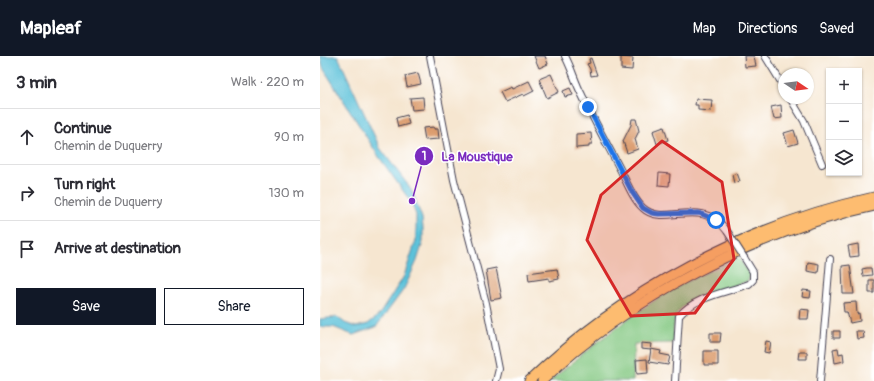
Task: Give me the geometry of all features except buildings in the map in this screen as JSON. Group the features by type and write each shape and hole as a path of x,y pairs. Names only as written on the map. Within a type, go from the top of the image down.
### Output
{"highway":[{"path":"529,381 580,337 623,306 669,277 729,246 770,228 819,212 874,197"},
{"path":"542,381 584,344 629,313 711,265 772,237 822,220 874,206"}],"street":[{"path":"430,56 454,180 486,303 499,369 496,381"},
{"path":"565,56 588,107 632,192 643,208 652,213 659,214 699,213 716,220 727,231 753,272 753,280 749,284 696,302 679,316 675,381"},
{"path":"765,56 778,77"},
{"path":"794,104 807,126 822,164"},
{"path":"820,381 830,259"}],"highlighted area":[{"path":"662,141 722,182 734,259 695,313 631,316 587,240 601,195"}],"green space":[{"path":"739,258 750,275 748,281 697,299 680,309 675,318 673,343 634,344 633,381 550,381 643,308 687,282"}],"water":[{"path":"320,56 338,56 380,148 411,189 422,218 423,242 417,261 404,289 376,327 353,335 333,327 320,327 320,319 337,317 345,323 356,327 368,324 379,315 404,276 416,240 416,215 411,202 379,157 323,68"}],"place":[{"name":"La Moustique","path":"412,201"}],"route":[{"path":"588,107 632,192 643,208 652,213 659,214 699,213 716,220"}]}
